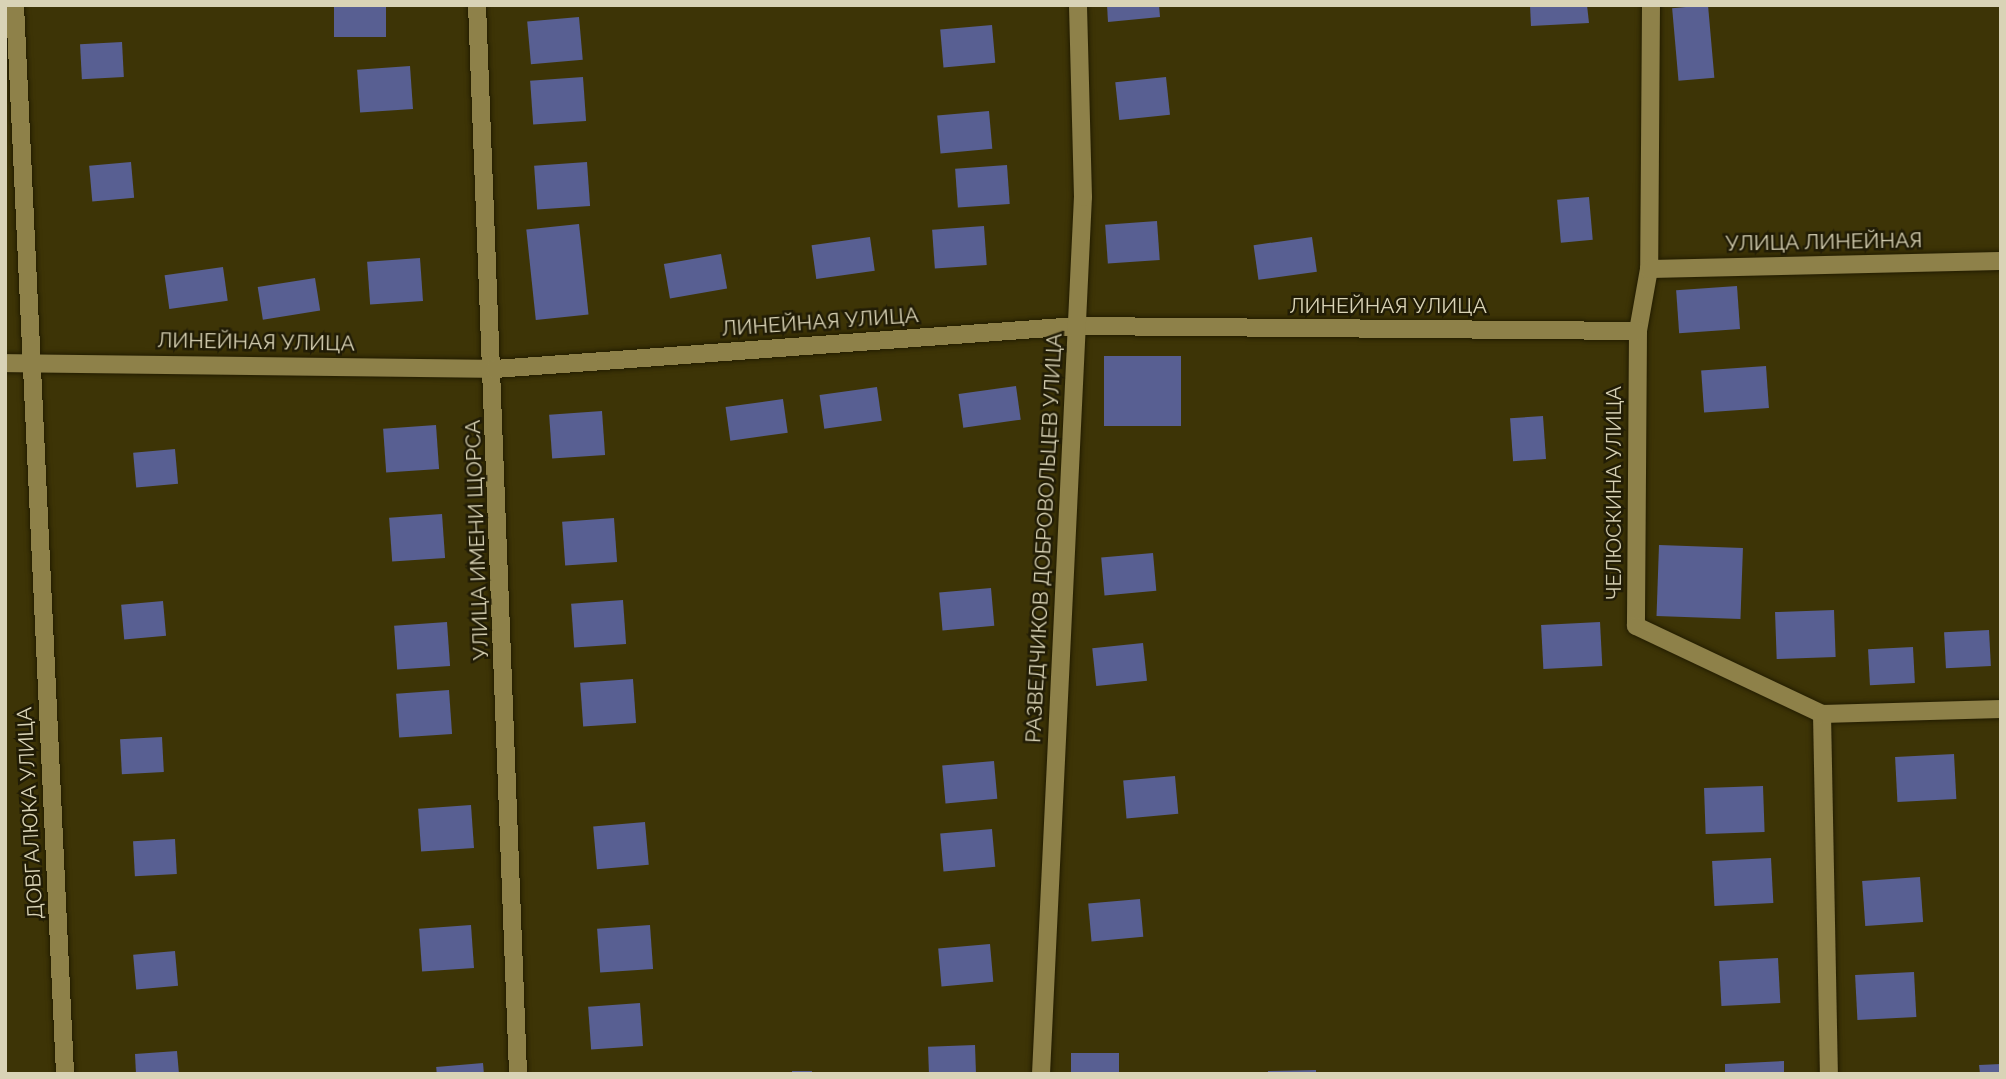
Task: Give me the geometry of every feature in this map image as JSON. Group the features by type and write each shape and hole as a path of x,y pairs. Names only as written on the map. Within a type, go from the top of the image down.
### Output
{"street":[{"name":"ДОВГАЛЮКА УЛИЦА","path":"15,5 65,1074"},
{"name":"УЛИЦА ИМЕНИ ЩОРСА","path":"477,5 495,369 518,1074"},
{"name":"РАЗВЕДЧИКОВ ДОБРОВОЛЬЦЕВ УЛИЦА","path":"1041,1074 1083,197 1077,5"},
{"name":"ЧЕЛЮСКИНА УЛИЦА","path":"1651,5 1649,269 1638,331 1636,626 1822,714"},
{"name":"УЛИЦА ЛИНЕЙНАЯ","path":"1649,269 2001,261"},
{"name":"ЛИНЕЙНАЯ УЛИЦА","path":"5,363 495,369 1077,326 1638,331"},
{"path":"1829,1074 1822,714 2001,709"}],"building":[{"path":"334,5 386,5 386,37 334,37"},
{"path":"1107,5 1159,5 1160,17 1108,22"},
{"path":"1530,5 1587,5 1589,23 1531,26"},
{"path":"1708,5 1714,78 1678,81 1672,8"},
{"path":"579,17 583,60 531,64 527,22"},
{"path":"992,25 995,63 944,67 940,30"},
{"path":"122,42 124,77 82,79 80,44"},
{"path":"410,66 413,109 360,113 357,70"},
{"path":"583,77 586,121 533,125 530,81"},
{"path":"1166,77 1170,115 1119,120 1115,82"},
{"path":"989,111 992,149 941,153 937,116"},
{"path":"131,162 134,198 92,202 89,166"},
{"path":"587,162 590,206 537,210 534,166"},
{"path":"1007,165 1010,204 958,208 955,169"},
{"path":"1589,197 1593,240 1561,243 1557,200"},
{"path":"1157,221 1160,260 1108,264 1105,225"},
{"path":"579,224 589,315 536,320 526,230"},
{"path":"984,226 987,265 935,269 932,230"},
{"path":"870,237 875,271 816,279 812,245"},
{"path":"1312,237 1317,272 1258,280 1254,245"},
{"path":"721,254 727,288 670,299 664,264"},
{"path":"420,258 423,301 370,305 367,262"},
{"path":"223,267 228,301 169,309 165,275"},
{"path":"315,278 320,311 263,320 258,287"},
{"path":"1737,286 1740,329 1679,333 1676,290"},
{"path":"1104,356 1181,356 1181,426 1104,426"},
{"path":"1766,366 1769,408 1704,412 1701,371"},
{"path":"1016,386 1021,420 963,428 959,394"},
{"path":"877,387 882,421 824,429 820,395"},
{"path":"783,399 788,433 730,441 726,407"},
{"path":"602,411 605,455 552,459 549,415"},
{"path":"1543,416 1546,459 1513,461 1510,418"},
{"path":"436,425 439,469 386,473 383,429"},
{"path":"175,449 178,484 136,488 133,453"},
{"path":"442,514 445,558 392,562 389,518"},
{"path":"614,518 617,562 565,566 562,522"},
{"path":"1659,545 1743,548 1740,619 1657,616"},
{"path":"1153,553 1156,591 1105,595 1101,558"},
{"path":"991,588 994,626 943,630 939,593"},
{"path":"623,600 626,644 574,648 571,604"},
{"path":"163,601 166,636 124,640 121,605"},
{"path":"1834,610 1836,657 1777,659 1775,612"},
{"path":"447,622 450,666 397,670 394,626"},
{"path":"1600,622 1602,666 1543,669 1541,625"},
{"path":"1989,630 1991,666 1946,668 1944,632"},
{"path":"1143,643 1147,681 1096,686 1092,648"},
{"path":"1913,647 1915,683 1870,685 1868,649"},
{"path":"633,679 636,723 583,727 580,683"},
{"path":"449,690 452,734 399,738 396,694"},
{"path":"162,737 164,772 122,774 120,739"},
{"path":"1954,754 1956,799 1897,802 1895,757"},
{"path":"994,761 997,799 946,803 942,766"},
{"path":"1175,776 1178,814 1127,818 1123,781"},
{"path":"1763,786 1765,832 1706,834 1704,788"},
{"path":"471,805 474,848 421,852 418,809"},
{"path":"645,822 649,865 597,869 593,827"},
{"path":"992,829 995,867 944,871 940,834"},
{"path":"175,839 177,874 135,876 133,841"},
{"path":"1771,858 1773,903 1714,906 1712,861"},
{"path":"1920,877 1923,922 1865,926 1862,881"},
{"path":"1140,899 1143,937 1092,941 1088,904"},
{"path":"471,925 474,968 422,972 419,929"},
{"path":"650,925 653,969 600,973 597,929"},
{"path":"990,944 993,982 942,986 938,949"},
{"path":"175,951 178,986 136,990 133,955"},
{"path":"1778,958 1780,1003 1721,1006 1719,961"},
{"path":"1914,972 1916,1017 1857,1020 1855,975"},
{"path":"640,1003 643,1046 591,1050 588,1007"},
{"path":"975,1045 976,1074 929,1074 928,1047"},
{"path":"177,1051 179,1074 136,1074 135,1054"},
{"path":"1071,1053 1119,1053 1119,1074 1071,1074"},
{"path":"1784,1061 1784,1074 1725,1074 1725,1064"},
{"path":"483,1063 484,1074 437,1074 436,1067"},
{"path":"2001,1064 2001,1074 1980,1074 1979,1065"},
{"path":"1316,1070 1316,1074 1268,1074 1268,1071"},
{"path":"792,1071 812,1071 812,1074 792,1074"}]}
